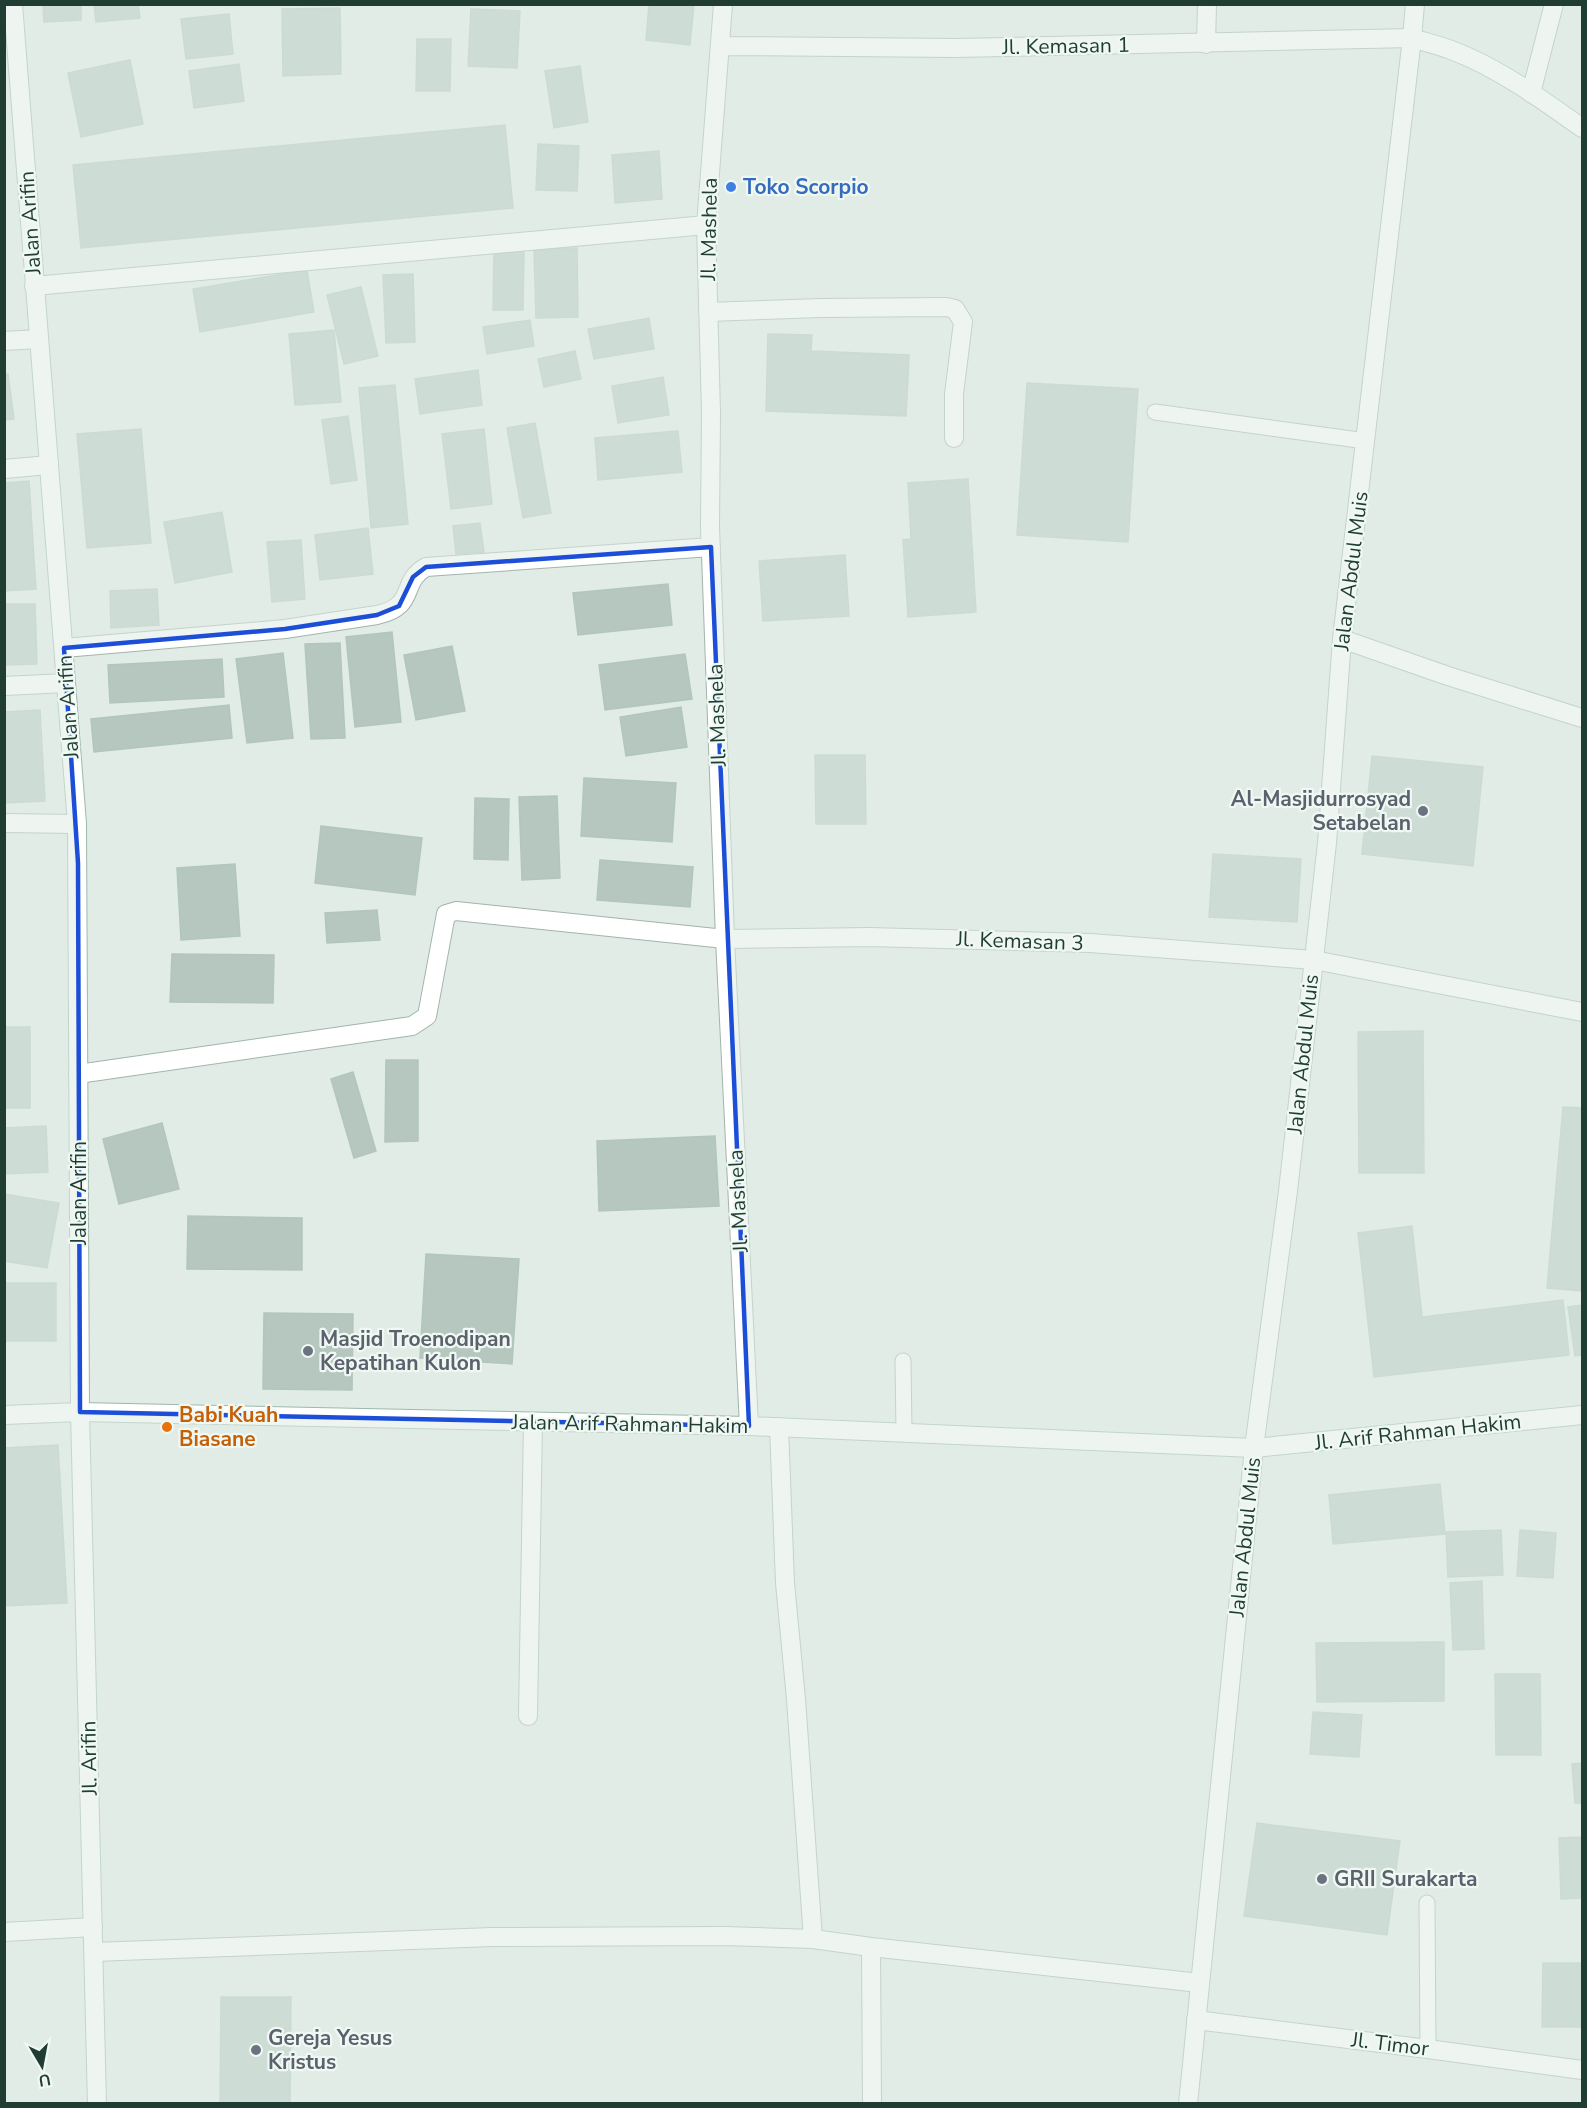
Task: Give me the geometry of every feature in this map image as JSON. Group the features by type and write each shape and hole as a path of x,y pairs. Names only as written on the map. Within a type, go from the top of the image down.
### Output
{"street":[{"name":"Jalan Arifin","path":"13,4 77,824 80,1412"},
{"name":"Jl. Mashela","path":"723,4 706,225 711,547 725,939 749,1426"},
{"path":"1206,44 1207,4"},
{"name":"Jalan Abdul Muis","path":"1188,2103 1254,1448 1288,1191 1314,960 1327,843 1342,639 1415,4"},
{"path":"1531,93 1554,4"},
{"name":"Jl. Kemasan 1","path":"720,46 956,48 1412,38 1453,51 1531,93 1582,127"},
{"path":"34,286 706,225"},
{"path":"708,312 946,306 955,309 963,322 954,393 954,438"},
{"path":"4,341 39,339"},
{"path":"4,470 49,465"},
{"path":"64,648 285,629 377,615 399,606 408,592 413,577 426,567 711,547"},
{"path":"1342,639 1448,676 1582,718"},
{"path":"4,686 66,683"},
{"path":"4,823 77,824"},
{"name":"Jl. Kemasan 3","path":"78,1074 412,1026 427,1016 445,918 450,912 725,939 869,937 1090,943 1314,960 1582,1012"},
{"name":"Jalan Arif Rahman Hakim","path":"4,1414 80,1412 749,1426 1254,1448"},
{"name":"Jl. Arifin","path":"80,1412 98,2103"},
{"name":"Jl. Arif Rahman Hakim","path":"1254,1448 1582,1415"},
{"path":"528,1716 533,1422"},
{"path":"779,1428 785,1583 813,1939"},
{"path":"4,1932 93,1927"},
{"path":"94,1952 492,1937 724,1936 813,1939 1200,1983"},
{"path":"871,1947 872,2103"},
{"name":"Jl. Timor","path":"1196,2020 1582,2070"}],"lane":[{"path":"1155,412 1366,441"},
{"path":"903,1361 904,1432"},
{"path":"1427,1903 1428,2049"}],"highlighted area":[{"path":"711,547 749,1426 80,1412 78,863 64,648 285,629 377,615 399,606 413,577 426,567"}],"building":[{"path":"43,4 81,4 81,20 44,22"},
{"path":"94,4 138,4 140,18 96,22"},
{"path":"649,4 694,4 690,45 646,40"},
{"path":"340,8 341,74 283,76 282,9"},
{"path":"471,9 520,11 517,68 468,66"},
{"path":"229,14 233,54 186,59 181,19"},
{"path":"417,39 451,39 450,91 416,91"},
{"path":"130,60 143,124 81,137 68,73"},
{"path":"239,64 244,101 194,108 189,71"},
{"path":"580,66 588,122 554,128 545,71"},
{"path":"505,125 513,208 81,248 73,165"},
{"path":"538,144 579,146 577,191 536,190"},
{"path":"659,151 662,199 615,203 612,155"},
{"path":"494,248 524,248 523,310 493,310"},
{"path":"577,248 578,317 536,318 534,249"},
{"path":"307,270 314,312 200,332 193,289"},
{"path":"413,274 415,342 386,343 383,275"},
{"path":"361,287 378,356 344,364 327,295"},
{"path":"649,318 654,349 594,359 588,329"},
{"path":"530,320 534,346 487,354 483,327"},
{"path":"334,330 341,402 295,405 289,334"},
{"path":"768,334 812,335 811,351 909,355 906,416 766,411"},
{"path":"575,351 581,379 544,387 538,359"},
{"path":"478,370 482,405 420,414 415,379"},
{"path":"8,374 14,419 4,420 4,375"},
{"path":"663,377 669,415 618,423 612,386"},
{"path":"1027,383 1138,389 1128,542 1017,535"},
{"path":"395,385 408,524 371,528 359,388"},
{"path":"348,416 357,480 331,484 322,420"},
{"path":"535,423 551,513 523,518 507,428"},
{"path":"141,429 151,543 87,548 77,434"},
{"path":"484,429 492,504 451,509 442,434"},
{"path":"678,431 682,472 598,480 595,438"},
{"path":"968,479 976,612 908,617 903,540 911,539 908,483"},
{"path":"29,481 36,589 4,591 4,483"},
{"path":"222,512 232,572 175,583 164,522"},
{"path":"480,523 484,552 456,554 453,526"},
{"path":"368,528 373,574 320,580 315,535"},
{"path":"301,540 305,599 272,602 267,542"},
{"path":"845,555 849,616 763,621 759,561"},
{"path":"668,584 672,625 578,635 573,593"},
{"path":"157,589 159,625 111,628 110,591"},
{"path":"4,604 35,604 37,664 4,665"},
{"path":"392,632 401,722 355,727 346,637"},
{"path":"340,643 345,738 311,739 305,644"},
{"path":"452,646 465,711 416,720 404,655"},
{"path":"283,653 293,738 247,743 236,659"},
{"path":"685,654 692,699 605,710 599,665"},
{"path":"222,659 224,697 110,703 108,665"},
{"path":"229,705 232,738 94,752 91,719"},
{"path":"681,707 687,747 626,756 620,717"},
{"path":"40,710 45,801 4,803 4,712"},
{"path":"815,755 865,755 866,824 816,824"},
{"name":"Al-Masjidurrosyad Setabelan","path":"1372,756 1483,767 1473,866 1362,854"},
{"path":"584,778 676,783 672,842 581,836"},
{"path":"557,796 560,878 522,880 519,797"},
{"path":"475,798 509,799 508,860 474,859"},
{"path":"321,826 422,838 415,895 315,883"},
{"path":"1213,854 1301,859 1297,922 1209,917"},
{"path":"600,860 693,867 690,907 597,900"},
{"path":"235,864 240,936 181,940 177,868"},
{"path":"377,910 380,940 327,943 325,913"},
{"path":"172,954 274,955 273,1003 170,1002"},
{"path":"4,1027 30,1027 30,1108 4,1108"},
{"path":"1423,1031 1424,1173 1359,1173 1358,1032"},
{"path":"386,1060 418,1060 418,1141 385,1142"},
{"path":"353,1072 376,1151 354,1158 331,1079"},
{"path":"1563,1107 1582,1108 1582,1291 1547,1288"},
{"path":"162,1123 179,1189 119,1204 103,1139"},
{"path":"46,1126 48,1172 4,1174 4,1128"},
{"path":"715,1136 719,1206 599,1211 597,1141"},
{"path":"4,1194 59,1203 47,1268 4,1261"},
{"path":"188,1216 302,1218 302,1270 187,1269"},
{"path":"1412,1226 1422,1317 1563,1300 1569,1355 1374,1377 1358,1233"},
{"path":"426,1254 519,1259 512,1364 420,1358"},
{"path":"4,1283 56,1283 56,1341 4,1341"},
{"path":"1582,1305 1582,1355 1575,1356 1568,1307"},
{"name":"Masjid Troenodipan Kepatihan Kulon","path":"264,1313 353,1314 352,1390 263,1389"},
{"path":"58,1445 67,1603 4,1606 4,1448"},
{"path":"1440,1484 1445,1534 1333,1544 1329,1495"},
{"path":"1501,1530 1503,1575 1448,1577 1446,1532"},
{"path":"1520,1530 1556,1533 1553,1578 1517,1576"},
{"path":"1482,1581 1484,1649 1453,1650 1450,1583"},
{"path":"1444,1642 1444,1701 1317,1702 1316,1643"},
{"path":"1495,1674 1540,1674 1541,1755 1496,1755"},
{"path":"1313,1712 1362,1715 1359,1757 1310,1754"},
{"path":"1582,1763 1582,1803 1575,1803 1572,1764"},
{"name":"GRII Surakarta","path":"1257,1823 1400,1841 1387,1935 1244,1916"},
{"path":"1582,1837 1582,1898 1561,1899 1559,1838"},
{"path":"1543,1963 1582,1963 1582,2027 1542,2027"},
{"name":"Gereja Yesus Kristus","path":"221,1997 291,1997 290,2104 220,2104"}],"place":[{"name":"Toko Scorpio","path":"731,187"},
{"name":"Al-Masjidurrosyad Setabelan","path":"1423,811"},
{"name":"Masjid Troenodipan Kepatihan Kulon","path":"308,1351"},
{"name":"Babi Kuah Biasane","path":"167,1427"},
{"name":"GRII Surakarta","path":"1322,1879"},
{"name":"Gereja Yesus Kristus","path":"256,2050"}]}
